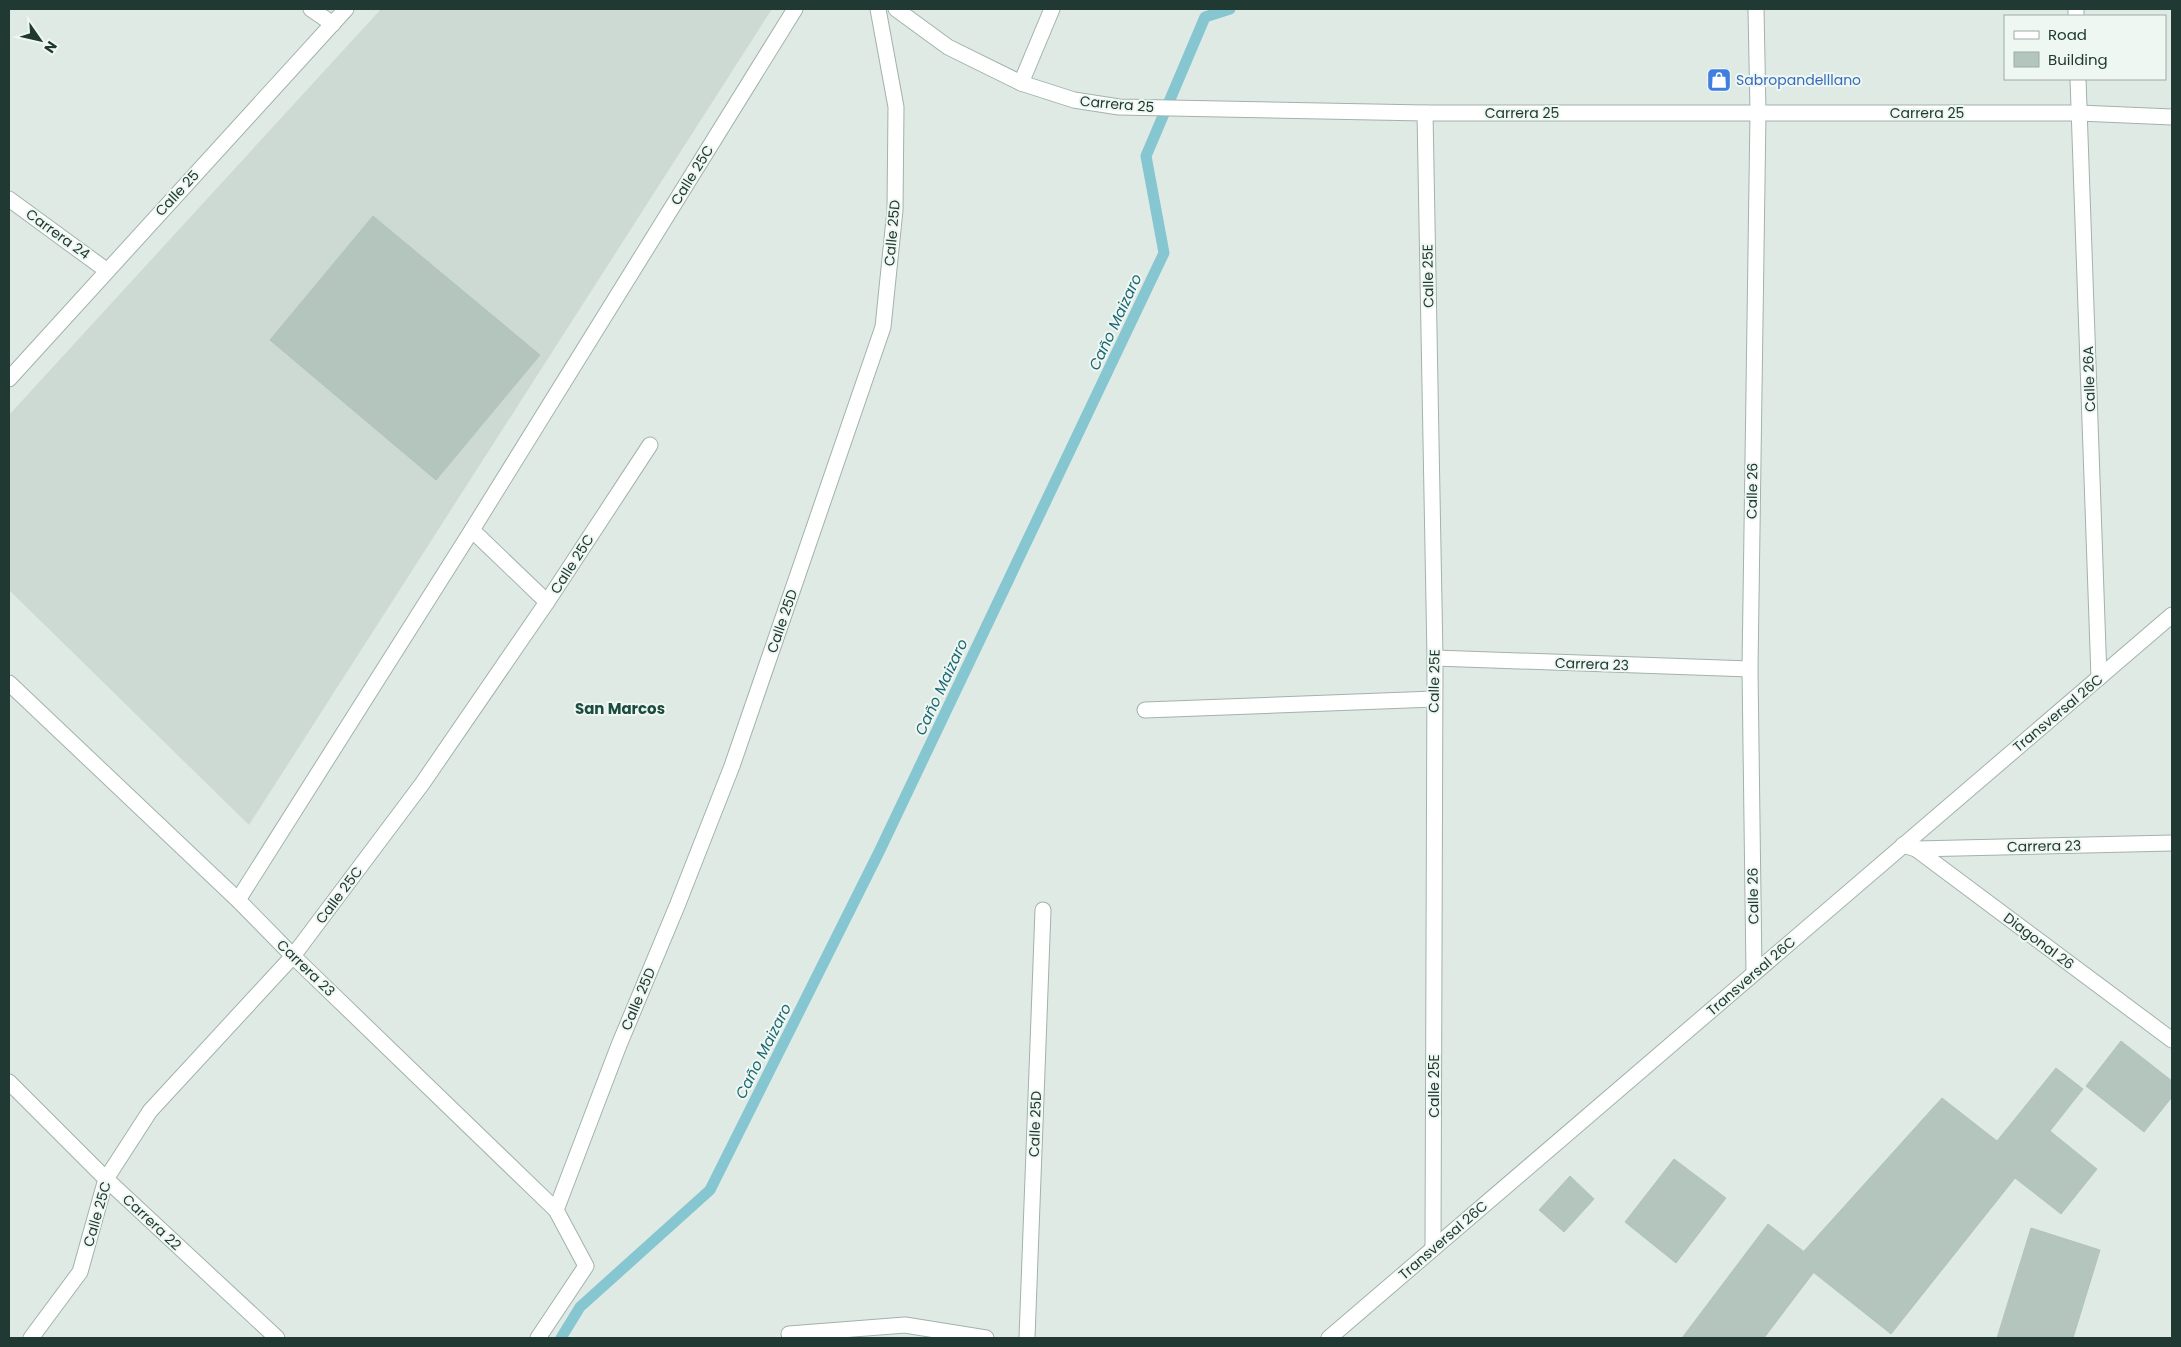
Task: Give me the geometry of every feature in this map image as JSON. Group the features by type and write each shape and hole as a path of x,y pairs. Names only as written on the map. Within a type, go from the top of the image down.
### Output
{"street":[{"path":"311,9 333,24"},
{"name":"Calle 25","path":"9,379 106,270 346,9"},
{"name":"Calle 25C","path":"238,900 472,530 795,9"},
{"name":"Calle 25D","path":"556,1210 619,1045 677,906 732,766 883,327 895,210 896,107 878,9"},
{"name":"Carrera 25","path":"896,9 948,47 1021,83 1074,100 1139,107 1425,112 2080,113 2172,117"},
{"path":"1021,83 1052,9"},
{"name":"Calle 26","path":"1754,973 1750,670 1758,112 1756,9"},
{"name":"Calle 26A","path":"2078,80 2099,678"},
{"name":"Calle 25E","path":"1425,112 1435,658 1433,1249"},
{"name":"Carrera 24","path":"9,199 106,270"},
{"name":"Calle 25C","path":"31,1338 80,1272 106,1179 150,1111 293,956 422,784 547,602 650,444"},
{"path":"472,530 547,602"},
{"name":"Transversal 26C","path":"1329,1338 1754,973 1910,847 2172,615"},
{"name":"Carrera 23","path":"1435,658 1750,670"},
{"name":"Carrera 23","path":"9,683 238,900 293,956 556,1210 586,1266 538,1338"},
{"path":"1145,710 1434,699"},
{"name":"Carrera 23","path":"1910,847 2172,843"},
{"name":"Diagonal 26","path":"1910,847 2172,1040"},
{"name":"Calle 25D","path":"1027,1338 1044,910"},
{"name":"Carrera 22","path":"9,1082 106,1179 277,1338"},
{"path":"789,1334 905,1325 986,1338"}],"shaded area":[{"path":"381,9 772,9 249,825 9,590 9,415"}],"building":[{"path":"373,216 540,355 436,480 270,340"},
{"path":"2121,1041 2172,1081 2172,1097 2144,1132 2086,1086"},
{"path":"2056,1068 2083,1089 2050,1131 2097,1169 2061,1214 2015,1178 1891,1334 1813,1272 1820,1264 1804,1251 1942,1098 1997,1141"},
{"path":"1674,1159 1726,1198 1676,1263 1625,1222"},
{"path":"1570,1176 1594,1199 1564,1232 1539,1210"},
{"path":"1768,1224 1820,1264 1764,1338 1682,1338"},
{"path":"2031,1228 2100,1250 2073,1338 1997,1338"}],"waterway":[{"name":"Caño Maizaro","path":"561,1338 580,1307 710,1190 879,852 1164,253 1146,156 1205,17 1230,9"}],"place":[{"name":"Sabropandelllano","path":"1719,80"}],"district":[{"name":"San Marcos","path":"620,708"}]}
